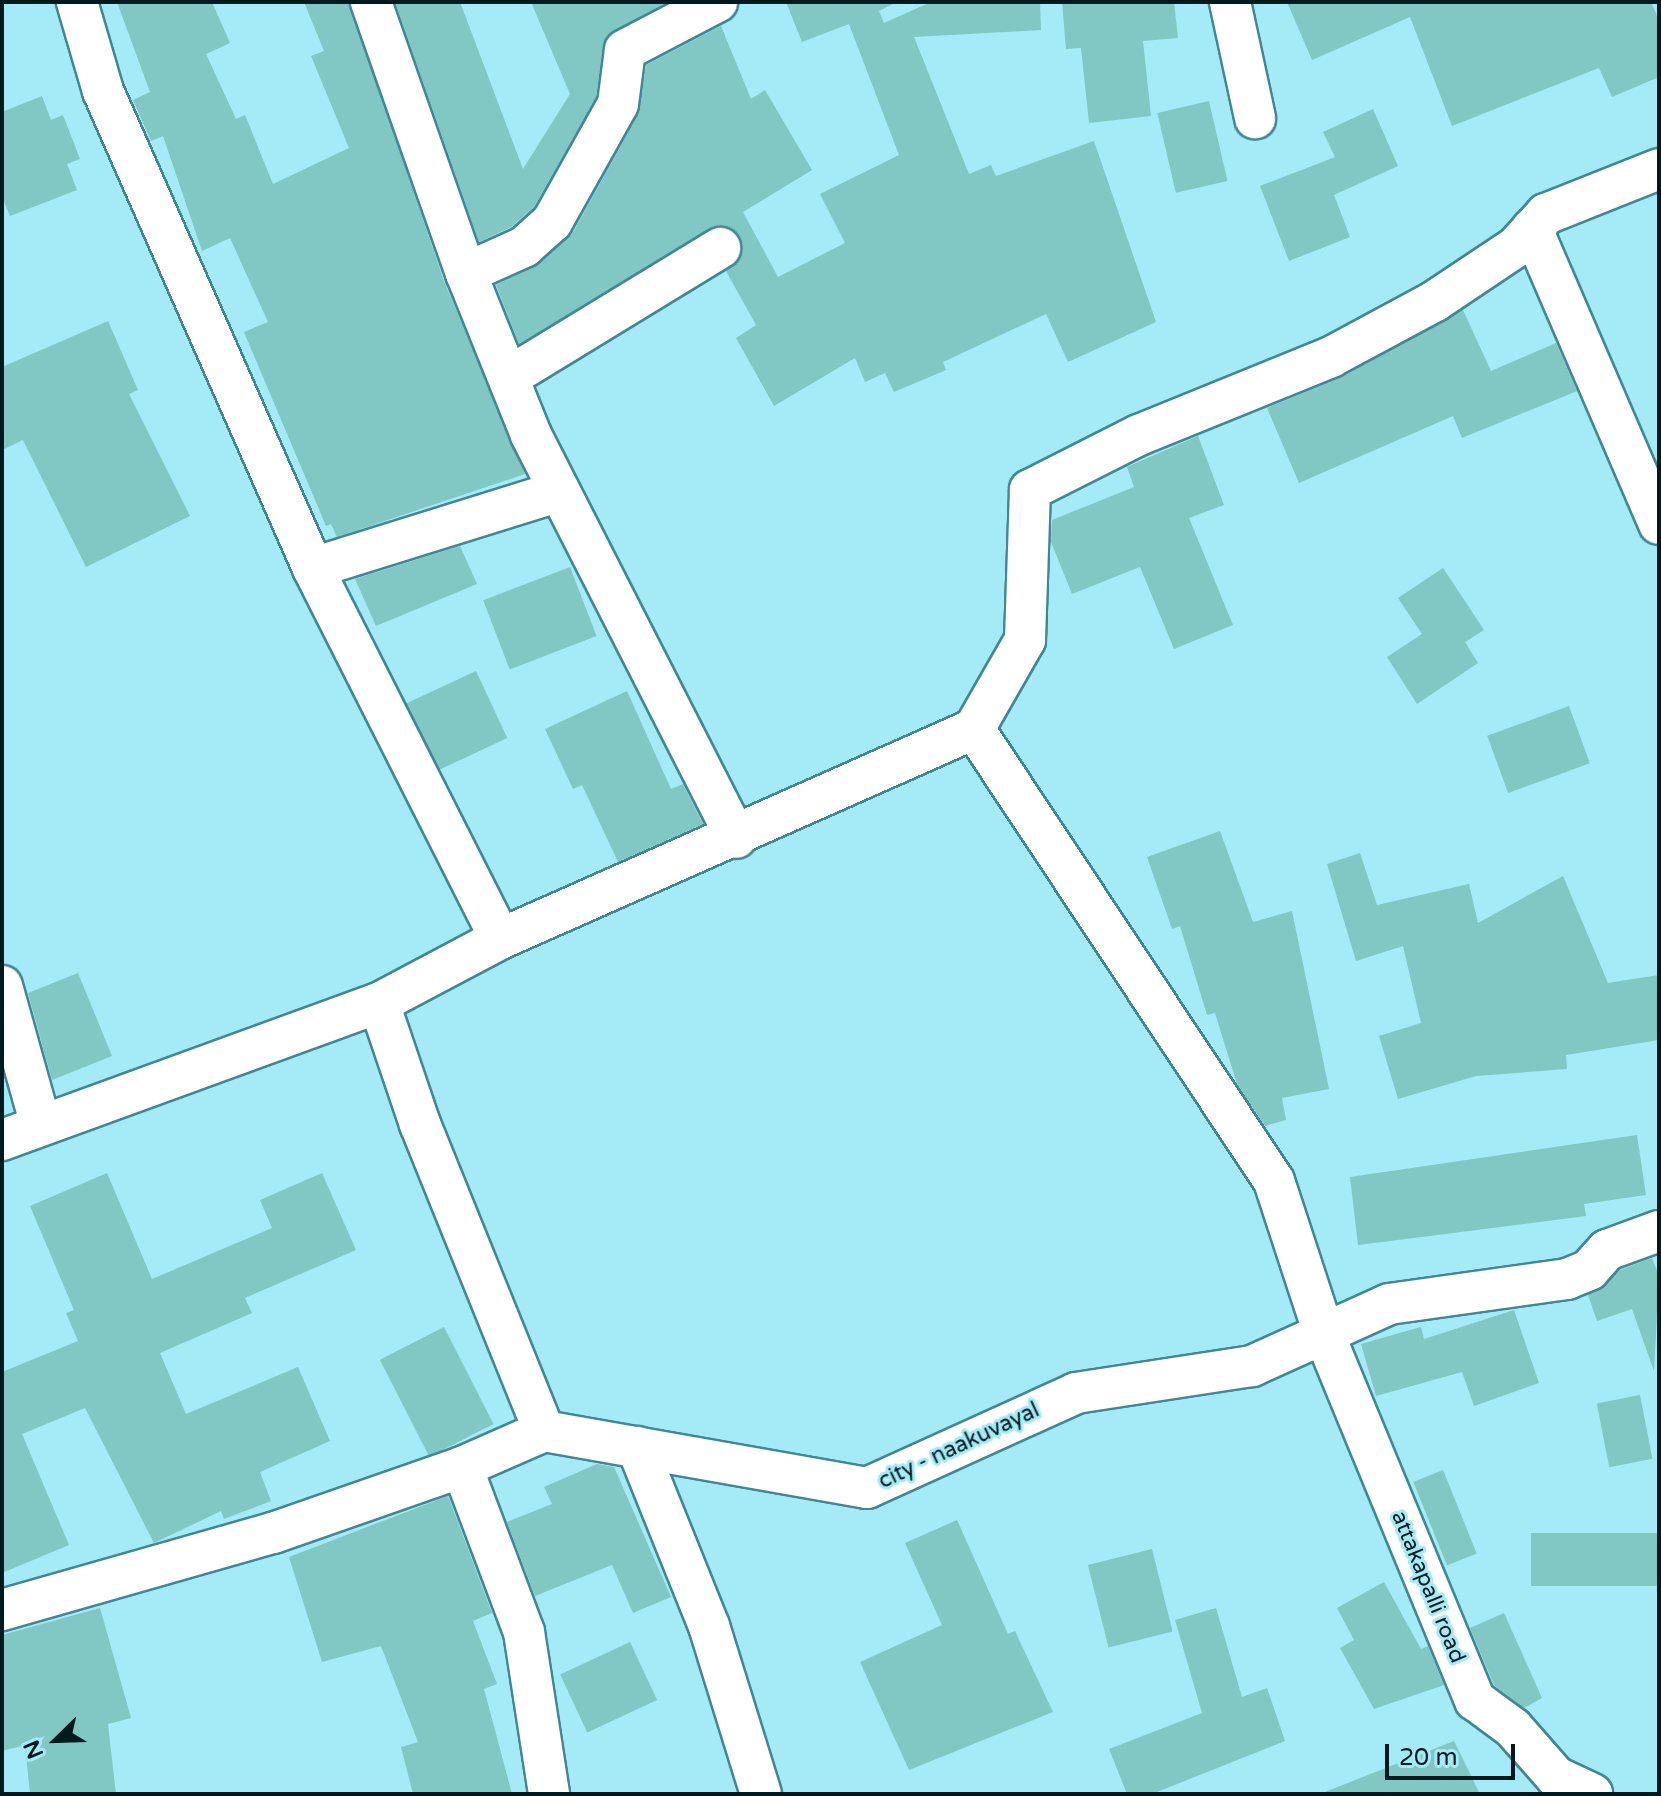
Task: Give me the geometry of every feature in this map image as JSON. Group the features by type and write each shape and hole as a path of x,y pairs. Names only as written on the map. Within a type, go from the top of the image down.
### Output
{"street":[{"path":"77,2 103,91 313,568 500,939"},
{"path":"371,2 466,273 512,375 557,492 736,838"},
{"path":"466,273 524,247 552,222 618,104 625,50 717,2"},
{"path":"1230,2 1255,118"},
{"path":"2,1140 40,1122 379,1003 500,939 736,838 974,729 1025,640 1030,490 1139,435 1331,357 1435,301 1532,229 1546,214 1659,169"},
{"path":"1532,229 1659,524"},
{"path":"512,375 720,248"},
{"path":"313,568 557,492"},
{"name":"attakapalli road","path":"974,729 1274,1181 1324,1334 1475,1700 1513,1728 1556,1777 1592,1794"},
{"path":"2,986 40,1122"},
{"path":"2,1610 273,1533 462,1467 544,1431 420,1124 379,1003"},
{"name":"city - naakuvayal","path":"544,1431 867,1488 1076,1393 1252,1366 1389,1304 1567,1279 1589,1270 1607,1250 1659,1231"},
{"path":"637,1447 709,1626 761,1794"},
{"path":"462,1467 524,1632 549,1794"}],"building":[{"path":"117,2 212,2 230,43 206,54 236,119 245,115 273,184 349,148 311,56 324,51 304,2 349,2 444,281 525,474 337,537 331,524 326,526 244,332 268,322 230,238 202,251 163,136 151,141 133,100 150,92"},
{"path":"395,2 460,2 523,169 570,94 531,2 667,2 607,36 596,97 534,207 511,227 479,242"},
{"path":"786,2 897,2 879,11 884,23 931,2 1040,2 1041,30 914,37 969,174 991,165 996,176 1094,141 1156,322 1068,362 1046,314 943,362 946,370 894,392 885,373 865,382 855,358 774,406 736,338 756,325 726,271 740,258 740,237 719,225 519,344 496,285 539,264 572,234 638,115 646,65 721,26 751,99 765,90 812,170 743,212 778,277 845,243 820,194 899,155 849,24 802,42"},
{"path":"1062,2 1174,2 1178,38 1143,41 1151,116 1089,123 1081,48 1066,49"},
{"path":"1287,2 1651,2 1659,20 1659,77 1612,97 1599,68 1452,126 1410,17 1312,60"},
{"path":"42,96 51,120 63,115 80,159 67,164 77,190 10,216 2,197 2,112"},
{"path":"1209,101 1227,181 1176,193 1157,113"},
{"path":"1373,109 1398,166 1334,195 1350,237 1289,261 1260,186 1335,157 1323,132"},
{"path":"1463,310 1491,371 1556,343 1577,391 1462,438 1453,416 1299,483 1267,408 1342,377"},
{"path":"108,321 138,390 129,394 190,516 86,567 23,440 2,450 2,367"},
{"path":"1198,436 1224,505 1189,518 1233,625 1174,649 1140,567 1072,594 1051,542 1052,520 1134,487 1127,467"},
{"path":"460,546 477,584 376,626 355,579"},
{"path":"570,567 597,636 510,669 483,600"},
{"path":"1443,568 1484,630 1465,642 1478,663 1417,704 1387,657 1422,634 1398,598"},
{"path":"476,671 507,738 437,771 406,704"},
{"path":"627,691 671,789 683,784 703,824 618,862 582,785 573,789 545,729"},
{"path":"1569,706 1590,763 1508,793 1487,736"},
{"path":"1220,831 1253,922 1292,911 1329,1089 1282,1098 1286,1120 1265,1126 1237,1084 1215,1013 1207,1015 1180,926 1172,929 1147,857"},
{"path":"1360,853 1377,905 1469,884 1478,923 1563,876 1608,983 1659,975 1659,1040 1566,1055 1567,1069 1476,1076 1398,1099 1379,1036 1421,1023 1403,946 1356,961 1327,864"},
{"path":"78,973 112,1056 52,1080 28,993"},
{"path":"1637,1135 1646,1195 1584,1204 1586,1216 1358,1245 1350,1177"},
{"path":"107,1173 152,1279 272,1228 260,1200 322,1173 356,1250 245,1298 252,1313 160,1353 186,1414 298,1367 330,1441 260,1472 271,1501 224,1519 221,1511 154,1543 85,1408 22,1434 69,1545 2,1573 2,1372 78,1341 66,1313 74,1310 30,1206"},
{"path":"1652,1258 1659,1276 1654,1371 1632,1309 1597,1321 1588,1295 1620,1270"},
{"path":"1514,1310 1539,1383 1474,1406 1462,1372 1376,1396 1361,1344 1421,1327 1424,1339"},
{"path":"444,1327 493,1424 429,1457 380,1360"},
{"path":"1640,1395 1652,1459 1609,1467 1597,1403"},
{"path":"597,1464 614,1467 671,1597 633,1613 612,1565 535,1596 507,1522 552,1504 544,1487"},
{"path":"1443,1470 1477,1553 1447,1565 1413,1482"},
{"path":"448,1496 492,1613 473,1621 497,1684 484,1689 512,1794 413,1794 401,1747 418,1742 381,1646 322,1662 289,1557"},
{"path":"957,1520 1008,1634 1015,1631 1053,1712 909,1770 860,1662 942,1625 905,1543"},
{"path":"1531,1533 1659,1533 1659,1586 1531,1586"},
{"path":"1152,1549 1173,1631 1109,1647 1088,1565"},
{"path":"1384,1582 1421,1649 1428,1646 1444,1685 1374,1709 1340,1648 1354,1640 1337,1608"},
{"path":"100,1608 131,1718 108,1724 116,1794 30,1794 25,1745 2,1751 2,1635"},
{"path":"1216,1608 1242,1697 1267,1688 1285,1741 1152,1794 1127,1794 1109,1749 1202,1713 1175,1620"},
{"path":"1504,1613 1542,1698 1524,1708 1494,1685 1470,1628"},
{"path":"630,1642 657,1700 587,1733 560,1675"},
{"path":"1454,1741 1480,1794 1325,1794 1325,1792"}]}
